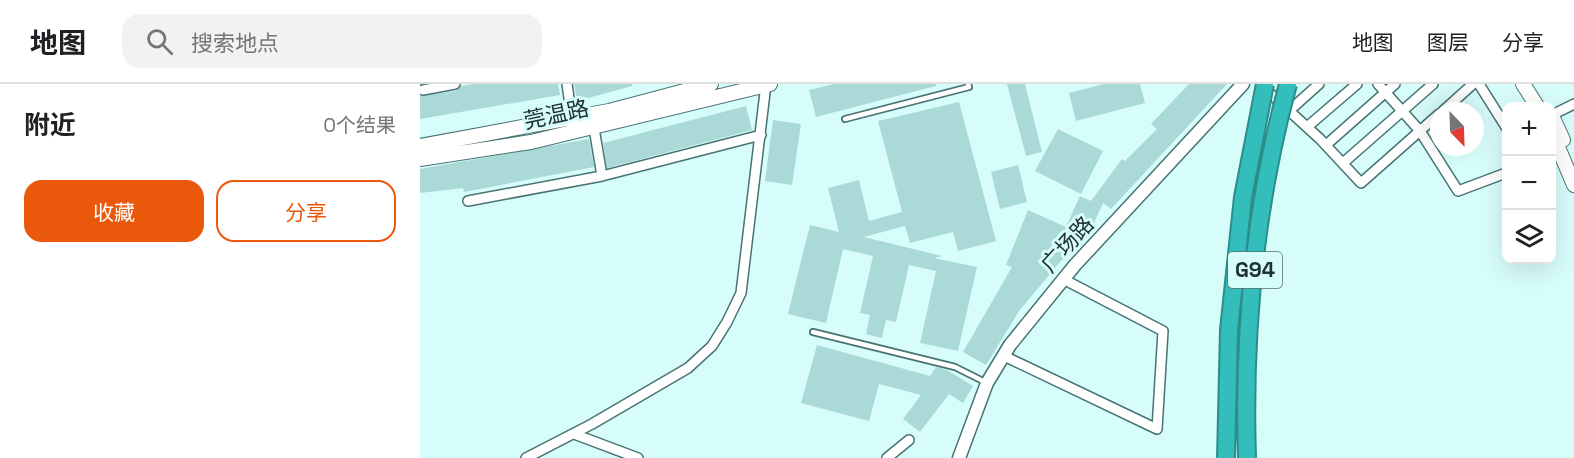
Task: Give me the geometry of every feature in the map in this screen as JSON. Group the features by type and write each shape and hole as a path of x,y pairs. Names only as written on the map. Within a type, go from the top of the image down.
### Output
{"highway":[{"name":"G94","path":"1226,458 1229,330 1243,197 1265,84"},
{"name":"G94","path":"1247,458 1248,333 1262,200 1288,84"}],"main road":[{"name":"莞温路","path":"420,146 572,118 711,84"},
{"name":"莞温路","path":"420,159 531,142 767,84"},
{"path":"1523,84 1534,102"},
{"path":"1533,84 1544,102"},
{"path":"1556,126 1574,164"},
{"path":"1556,153 1574,185"}],"street":[{"path":"423,90 455,84"},
{"path":"567,84 572,118"},
{"path":"526,458 574,434 688,368 712,346 728,322 741,292 767,84"},
{"name":"广场路","path":"959,458 987,383 1004,356 1063,279 1243,84"},
{"path":"1260,84 1326,145 1361,183 1430,122"},
{"path":"1290,110 1319,84"},
{"path":"1307,127 1357,84"},
{"path":"1378,84 1420,131 1458,191 1502,174"},
{"path":"1326,145 1395,84"},
{"path":"1343,164 1433,84"},
{"path":"1453,102 1473,84"},
{"path":"1479,84 1502,121"},
{"path":"1556,113 1574,104"},
{"path":"594,128 602,176"},
{"path":"468,201 602,176 761,135"},
{"path":"1004,356 1157,429 1163,331 1063,279"},
{"path":"574,434 638,458"},
{"path":"887,458 909,440"}],"lane":[{"path":"845,119 969,87 968,84"},
{"path":"813,332 956,367 987,383"}],"building":[{"path":"558,84 560,95 420,119 420,96 456,91 461,86"},
{"path":"574,84 632,84 632,86 577,101"},
{"path":"834,84 936,84 936,86 816,117 809,90"},
{"path":"1007,84 1025,84 1042,152 1026,156"},
{"path":"1104,84 1140,84 1145,103 1076,121 1069,93"},
{"path":"1189,84 1227,84 1111,209 1103,203 1091,230 1085,227 1076,246 1073,245 1068,256 1066,255 1019,311 986,365 963,352 1012,267 1006,265 1028,210 1066,227 1080,196 1091,201 1122,159 1125,161 1157,129 1151,124"},
{"path":"959,102 996,241 958,251 953,232 910,243 905,226 864,237 942,256 934,258 977,267 958,351 920,343 936,271 909,265 896,322 886,320 882,338 866,334 870,315 860,313 873,256 843,249 826,323 788,314 810,225 839,232 828,188 859,180 869,221 902,212 878,121"},
{"path":"746,106 752,130 607,168 603,143"},
{"path":"773,120 801,124 792,185 765,181"},
{"path":"1058,129 1103,151 1081,194 1035,171"},
{"path":"589,139 594,167 464,192 463,188 420,193 420,169"},
{"path":"1018,165 1027,202 1000,209 991,172"},
{"path":"817,345 930,376 936,367 947,370 973,386 963,403 949,394 920,432 903,419 921,395 879,384 869,421 801,403"}]}
